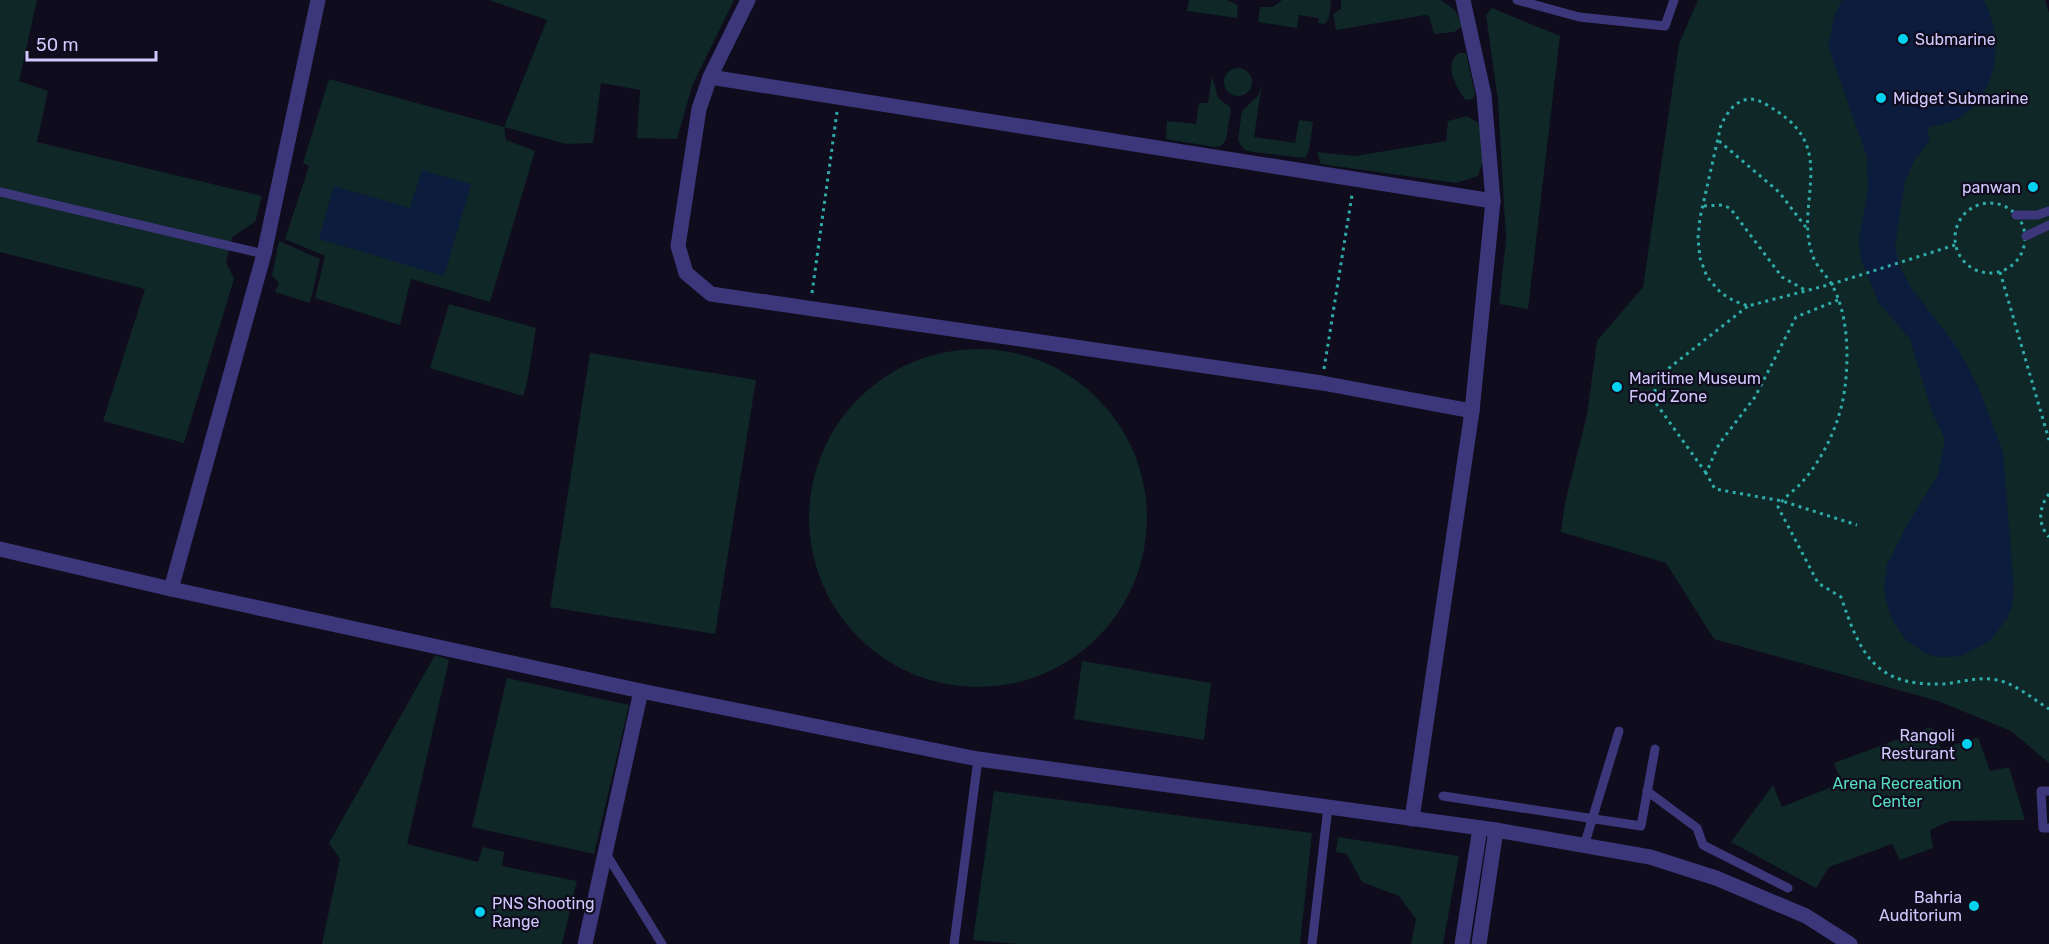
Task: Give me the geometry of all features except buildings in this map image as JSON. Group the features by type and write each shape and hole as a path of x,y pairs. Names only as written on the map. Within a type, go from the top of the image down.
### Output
{"street":[{"path":"171,590 264,254 318,0"},
{"path":"748,0 710,77 699,109 678,246 686,273 711,294 1322,383 1472,411"},
{"path":"1412,819 1472,411 1493,201 1484,95 1463,0"},
{"path":"710,77 1493,201"},
{"path":"0,549 171,590 641,691 978,759 1496,830 1650,857 1716,878 1806,916 1850,944"},
{"path":"585,944 641,691"},
{"path":"1462,944 1480,828"},
{"path":"1479,944 1496,830"}],"lane":[{"path":"1516,0 1579,17 1665,26 1674,0"},
{"path":"0,192 264,254"},
{"path":"2016,215 2037,215 2049,211"},
{"path":"2026,236 2049,225"},
{"path":"1584,846 1619,731"},
{"path":"1443,796 1593,816 1641,826 1655,749"},
{"path":"954,944 978,759"},
{"path":"1647,791 1697,828 1703,845 1788,888"},
{"path":"2049,791 2041,791 2043,828 2049,828"},
{"path":"1312,944 1328,807"},
{"path":"605,852 662,944"}],"path":[{"path":"810,310 839,98"},
{"path":"1748,306 1721,293 1713,285 1703,267 1698,238 1721,125 1727,113 1742,100 1753,99 1767,105 1796,127 1804,139 1811,158 1809,231 1814,259 1832,284 1839,300 1847,344 1843,402 1830,437 1817,463 1803,482 1778,507 1818,583 1841,597 1855,638 1867,659 1883,671 1904,680 1927,684 1996,680 2013,686 2049,709"},
{"path":"1719,141 1779,192 1809,231"},
{"path":"1322,383 1355,179"},
{"path":"1985,203 2008,207 2016,215 2026,236 2019,257 2011,267 2000,272 1989,273 1967,265 1955,245 1958,223 1965,213 1974,206 1985,203"},
{"path":"1704,206 1722,204 1730,208 1782,277 1807,291"},
{"path":"1857,525 1782,501 1715,489 1655,402 1655,379 1748,306 1832,284 1955,245"},
{"path":"2000,272 2049,440"},
{"path":"1706,473 1719,444 1755,397 1796,317 1839,300"},
{"path":"2049,494 2043,502 2040,521 2049,537"}],"green space":[{"path":"0,0 37,0 19,81 48,91 37,142 262,196 255,222 232,237 226,262 234,279 184,443 103,421 145,289 0,252"},
{"path":"489,0 734,0 692,86 677,139 637,138 640,90 601,83 593,143 566,144 504,127 547,20"},
{"path":"1189,0 1227,0 1238,5 1237,18 1187,11"},
{"path":"1282,0 1331,0 1329,18 1325,24 1318,23 1319,18 1299,15 1297,28 1258,22 1260,7 1273,7"},
{"path":"1341,0 1441,0 1456,11 1462,27 1454,32 1434,34 1429,16 1425,15 1336,30 1333,14 1341,9"},
{"path":"1698,0 2045,0 2049,13 2049,763 2011,731 1938,701 1714,639 1666,563 1561,532 1565,503 1587,415 1597,341 1643,287 1679,44"},
{"path":"1492,8 1560,36 1528,309 1499,304 1506,239 1498,101 1486,15"},
{"path":"1459,53 1466,53 1475,94 1472,99 1466,100 1451,70 1454,58"},
{"path":"1238,68 1248,72 1252,82 1248,92 1238,96 1228,92 1224,82 1228,72"},
{"path":"1212,76 1218,98 1231,108 1226,140 1221,146 1215,147 1166,139 1167,121 1196,124 1199,103 1208,103"},
{"path":"329,79 504,127 506,140 535,151 490,302 411,279 400,325 315,298 325,256 285,239 309,166 303,163"},
{"path":"1262,84 1254,137 1295,143 1299,120 1313,122 1309,150 1305,158 1253,152 1245,150 1240,144 1238,139 1242,111 1258,96"},
{"path":"1467,116 1479,123 1485,155 1478,176 1456,183 1321,164 1317,152 1355,156 1446,141 1448,121"},
{"path":"279,241 320,259 310,303 275,292 279,283 272,275"},
{"path":"449,304 536,328 523,396 430,368"},
{"path":"978,349 1011,353 1043,362 1072,378 1097,399 1118,424 1134,453 1143,485 1147,518 1143,551 1134,583 1118,612 1097,637 1072,658 1043,674 1011,683 978,687 945,683 913,674 884,658 859,637 838,612 822,583 813,551 809,518 813,485 822,453 838,424 859,399 884,378 913,362 945,353"},
{"path":"590,353 756,380 715,634 550,607"},
{"path":"435,655 449,660 407,844 478,862 483,847 504,852 502,866 577,881 562,944 322,944 340,859 329,843"},
{"path":"1082,661 1211,683 1204,740 1074,719"},
{"path":"507,678 629,705 594,854 472,827"},
{"name":"Arena Recreation Center","path":"1931,727 1941,749 1978,737 1990,771 2009,767 2025,820 1950,821 1930,830 1933,848 1900,860 1892,844 1829,867 1816,888 1731,842 1773,785 1782,807 1841,783 1834,763"},
{"path":"994,791 1312,833 1300,944 1017,944 973,940"},
{"path":"1338,837 1459,856 1443,944 1411,944 1416,919 1399,896 1362,882 1347,854 1336,852"}],"water":[{"path":"1842,0 1983,0 1994,31 1996,49 1994,66 1981,98 1955,120 1927,128 1930,140 1915,159 1905,182 1895,246 1900,267 1910,286 1958,349 1978,386 2003,452 2014,591 2012,606 2007,618 1991,640 1961,656 1936,657 1925,653 1906,640 1893,621 1887,604 1884,587 1887,565 1907,525 1938,475 1945,439 1932,412 1910,339 1879,303 1861,260 1859,239 1868,190 1867,157 1828,46 1835,15"},
{"path":"422,170 471,184 444,276 319,239 334,186 410,208"}],"place":[{"name":"Submarine","path":"1903,39"},
{"name":"Midget Submarine","path":"1881,98"},
{"name":"panwan","path":"2033,187"},
{"name":"Maritime Museum Food Zone","path":"1617,387"},
{"name":"Rangoli Resturant","path":"1967,744"},
{"name":"Bahria Auditorium","path":"1974,906"},
{"name":"PNS Shooting Range","path":"480,912"}]}
